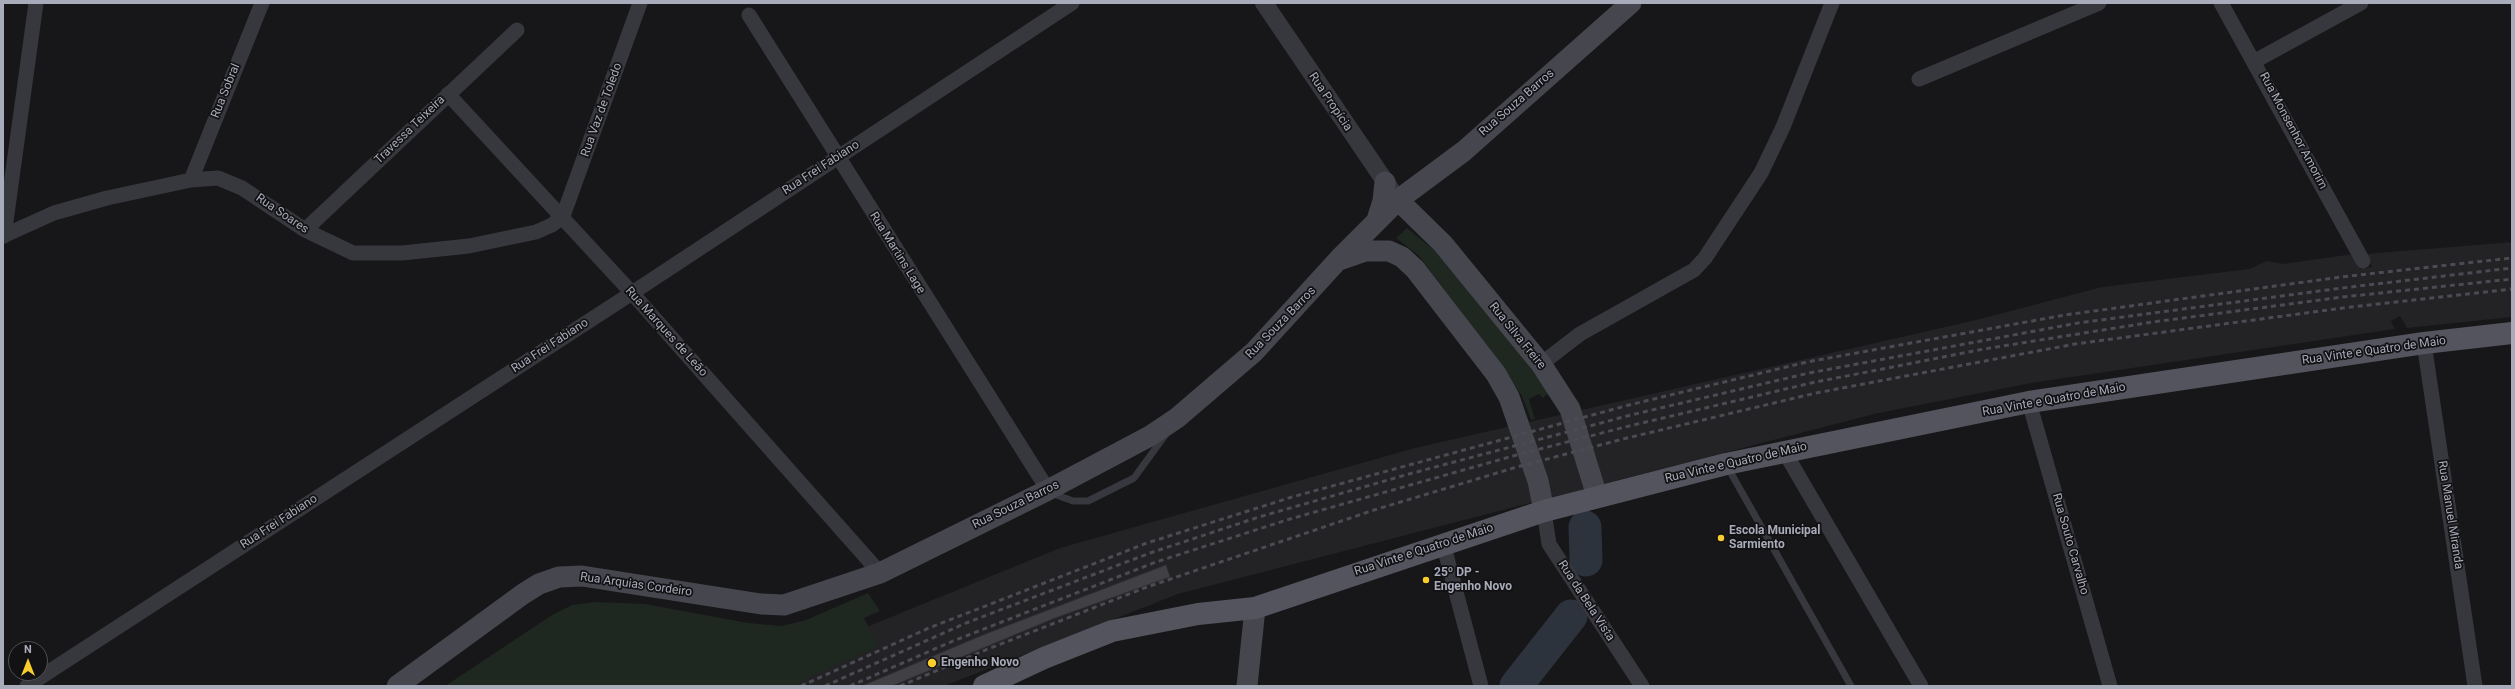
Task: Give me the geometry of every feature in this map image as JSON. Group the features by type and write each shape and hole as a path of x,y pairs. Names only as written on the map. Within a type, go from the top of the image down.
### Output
{"main road":[{"name":"Rua Souza Barros","path":"880,573 1048,490 1150,436 1177,418 1254,352 1340,259 1398,200 1464,151 1631,3"},
{"path":"1376,222 1383,201 1385,182"},
{"name":"Rua Silva Freire","path":"1398,200 1443,244 1541,364 1570,409 1597,496"},
{"path":"1340,259 1365,251 1383,250 1402,257 1414,269 1496,374 1509,396 1538,481 1544,511"},
{"name":"Rua Vinte e Quatro de Maio","path":"984,686 1044,658 1112,631 1198,614 1255,608 1443,543 1544,511 1597,496 1726,464 2029,402 2424,343 2512,333"},
{"name":"Rua Arquias Cordeiro","path":"397,686 523,594 539,584 559,577 582,576 761,604 784,605 880,573"},
{"path":"1247,686 1255,608"}],"street":[{"path":"4,236 36,3"},
{"name":"Rua Sobral","path":"191,180 262,3"},
{"name":"Rua Vaz de Toledo","path":"563,216 640,3"},
{"name":"Rua Frei Fabiano","path":"27,686 632,293 1072,3"},
{"name":"Rua Propícia","path":"1264,3 1398,200"},
{"path":"1541,364 1580,334 1694,270 1704,258 1761,173 1783,127 1832,3"},
{"path":"1919,79 2099,3"},
{"name":"Rua Monsenhor Amorim","path":"2222,3 2363,261"},
{"path":"2255,61 2361,3"},
{"name":"Rua Martins Lage","path":"749,15 1048,490"},
{"name":"Travessa Teixeira","path":"305,230 517,30"},
{"name":"Rua Marques de Leão","path":"448,94 563,216 880,573"},
{"name":"Rua Soares","path":"4,236 54,213 154,186 191,180 218,178 242,188 305,230 353,253 402,253 510,239 536,232 552,225 563,216"},
{"name":"Rua Manuel Miranda","path":"2424,343 2475,686"},
{"name":"Rua Souto Carvalho","path":"2029,402 2110,686"},
{"path":"1784,452 1921,686"},
{"name":"Rua da Bela Vista","path":"1544,511 1549,544 1642,686"},
{"path":"1443,543 1481,686"}],"lane":[{"path":"1048,490 1072,501 1088,501 1134,478 1177,418"},
{"path":"1726,464 1851,686"}],"shaded area":[{"path":"1407,228 1435,251 1510,340 1549,393 1543,398 1539,394 1529,399 1535,419 1531,420 1522,396 1492,352 1419,256 1396,238"},
{"path":"2512,242 2512,317 2407,328 2400,316 2391,321 2395,329 2031,383 1874,414 1178,594 944,686 722,686 1060,548 1415,448 1976,320 2102,287 2249,269 2267,261 2283,264 2353,254 2360,269 2372,267 2366,254"},
{"path":"868,593 880,611 864,618 878,646 791,686 445,686 552,615 572,605 595,602 645,604 748,623 781,626 806,620"}],"building":[{"path":"1166,565 1170,577 1055,618 892,686 862,686 983,635"}],"waterway":[{"path":"1585,527 1586,560"},
{"path":"1516,686 1571,616"}],"railway":[{"path":"801,686 929,628 1147,543 1292,497 1629,405 1807,362 2065,315 2341,277 2512,258"},
{"path":"825,686 966,623 1150,553 1259,517 1409,474 1631,415 1809,373 2078,323 2342,288 2512,268"},
{"path":"850,686 953,641 1156,562 1290,519 1513,456 1625,427 1811,383 1984,349 2153,322 2343,297 2512,279"},
{"path":"900,686 988,649 1147,587 1374,510 1517,467 1623,439 1816,393 2075,344 2343,308 2512,289"}],"place":[{"name":"Escola Municipal Sarmiento","path":"1721,538"},
{"name":"25º DP - Engenho Novo","path":"1426,580"},
{"name":"Engenho Novo","path":"932,663"}]}
